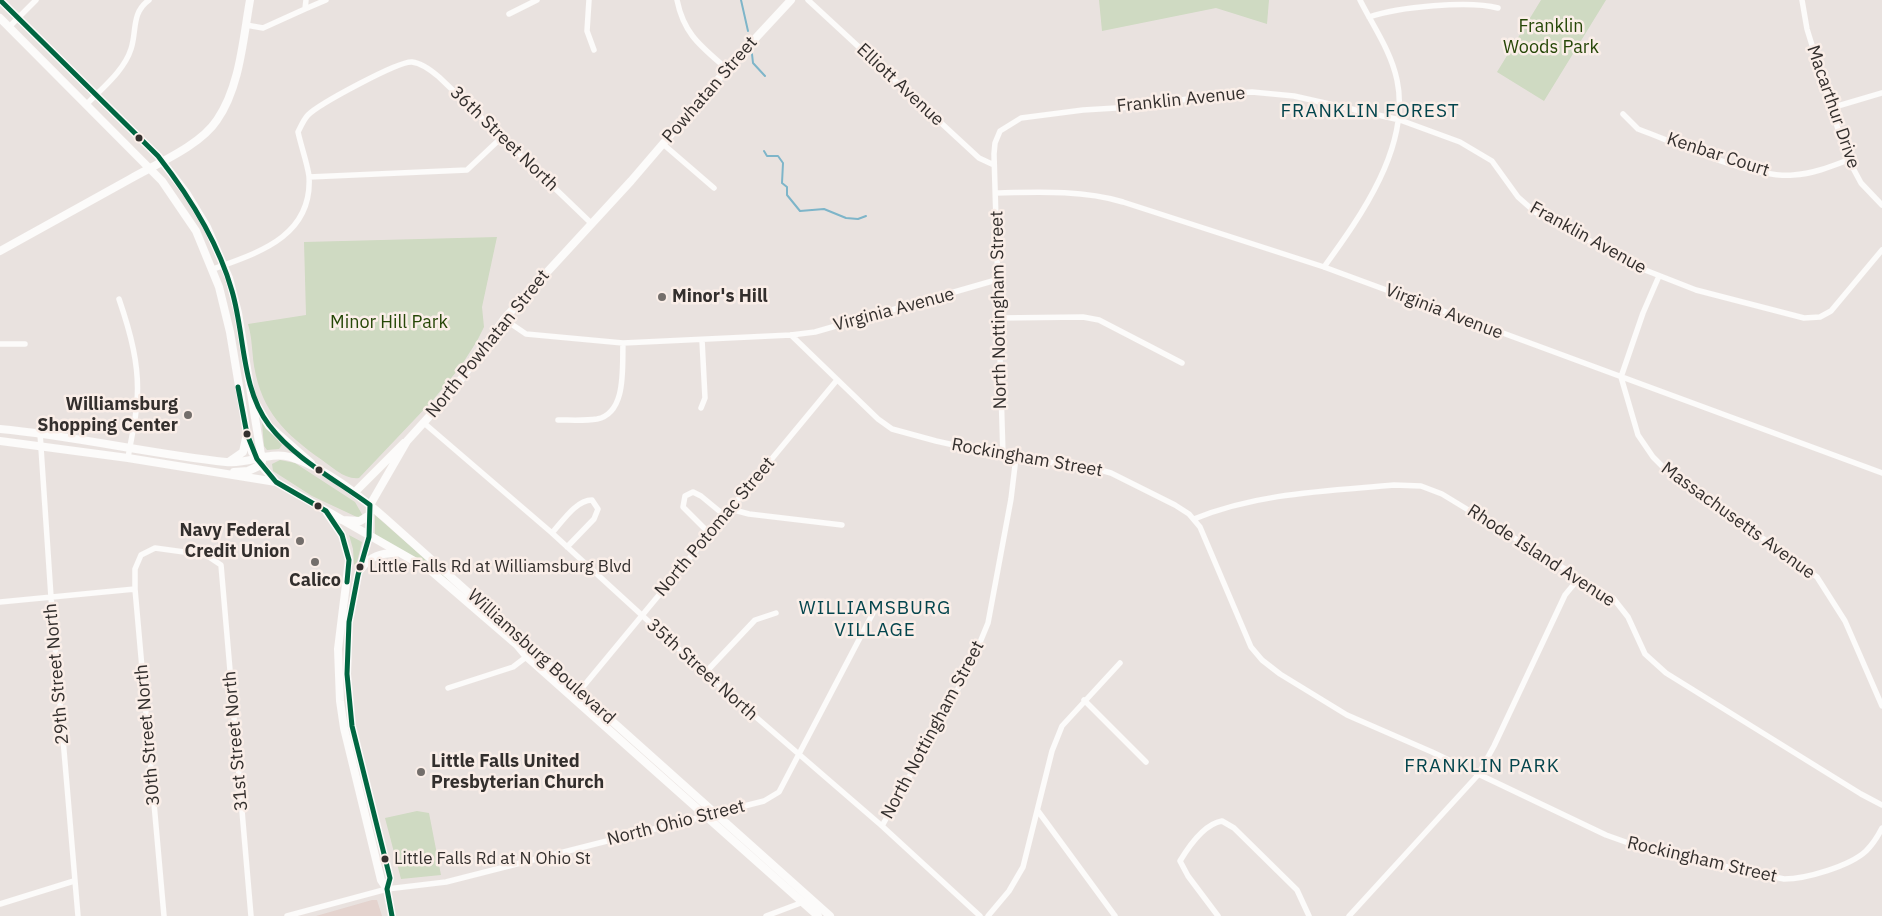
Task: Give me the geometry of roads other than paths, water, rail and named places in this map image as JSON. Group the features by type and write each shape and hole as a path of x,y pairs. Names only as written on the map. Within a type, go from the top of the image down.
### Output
{"main road":[{"path":"0,0 162,161 187,194 207,227 224,265 238,313 260,461"},
{"path":"0,251 196,141 217,121 230,96 250,0"},
{"name":"Powhatan Street","path":"631,181 727,69 791,0"},
{"name":"Williamsburg Boulevard","path":"0,18 150,168 171,193 196,231 213,270 226,312 246,434 260,461 276,482 368,537 430,570 517,645 527,657 577,694 715,812 806,900 818,916"},
{"name":"North Powhatan Street","path":"354,492 407,442 424,423 466,374 504,319 631,181"},
{"path":"252,397 269,426 320,470"},
{"path":"0,429 40,433 226,462 260,461"},
{"path":"226,462 234,460 243,452 246,434"},
{"path":"0,441 128,458 276,482"},
{"name":"North Powhatan Street","path":"370,505 407,442"},
{"name":"Williamsburg Boulevard","path":"260,461 288,456 320,470 354,492 534,651 703,815 806,900 830,916"},
{"path":"217,472 248,470 260,461"},
{"path":"370,505 368,537 358,575 348,640 349,700 352,726 390,878 387,889"},
{"path":"326,511 345,541 349,560 338,650 340,701 344,728 381,880 387,889 392,916"},
{"path":"340,520 360,521 368,516"},
{"path":"358,575 370,559 386,553 399,553"}],"street":[{"path":"9,27 36,0"},
{"path":"87,104 124,64 131,49 135,20 141,6 149,0"},
{"path":"305,9 306,0"},
{"path":"246,26 263,28 326,0"},
{"path":"509,14 536,0"},
{"path":"589,0 587,31 594,50"},
{"path":"677,0 683,23 690,35 727,69"},
{"name":"Elliott Avenue","path":"808,0 979,158 994,165"},
{"path":"1324,267 1340,246 1382,173 1397,136 1400,120 1400,97 1395,70 1360,0"},
{"name":"Macarthur Drive","path":"1802,0 1807,29 1848,160 1861,183 1882,205"},
{"path":"1369,17 1382,13 1432,6 1478,3 1498,8"},
{"name":"36th Street North","path":"309,177 298,132 306,116 319,106 390,69 413,62 427,67 439,77 591,223"},
{"name":"Franklin Avenue","path":"994,165 998,135 1006,126 1021,118 1083,110 1133,107 1222,94 1252,92 1284,94 1400,120 1440,133 1483,154 1498,168 1518,197 1535,212 1659,276 1716,296 1804,318 1816,318 1826,315 1837,305 1882,250"},
{"path":"1831,108 1882,93"},
{"name":"Kenbar Court","path":"1623,114 1638,129 1760,172 1790,175 1802,174 1848,160"},
{"path":"213,270 269,247 288,233 304,207 309,177 467,170 501,138"},
{"path":"663,144 714,188"},
{"name":"North Nottingham Street","path":"994,165 996,193 996,280 1003,456"},
{"name":"Virginia Avenue","path":"996,193 1054,192 1108,197 1324,267 1882,473"},
{"path":"1621,377 1643,313 1659,276"},
{"name":"Virginia Avenue","path":"504,319 526,334 623,343 791,335 815,332 996,280"},
{"path":"119,299 131,338 137,386 137,406 128,458"},
{"path":"999,318 1083,317 1100,320 1182,363"},
{"name":"Rockingham Street","path":"791,335 878,420 892,429 1003,456 1093,468 1111,473 1175,505 1194,519 1207,542 1247,638 1262,660 1280,674 1347,715 1634,846 1777,878 1791,879 1806,876 1850,861 1871,846 1882,828"},
{"path":"701,408 705,398 702,340"},
{"path":"558,420 597,419 610,414 618,401 622,378 623,343"},
{"path":"0,344 26,344"},
{"name":"Massachusetts Avenue","path":"1621,377 1638,435 1657,462 1799,563 1824,586 1858,647 1882,706"},
{"name":"North Potomac Street","path":"577,694 837,380"},
{"name":"35th Street North","path":"424,423 552,533 705,673 882,826 980,916"},
{"name":"29th Street North","path":"40,433 39,445 78,916"},
{"name":"North Nottingham Street","path":"882,826 969,669 988,623 1011,499 1016,457"},
{"name":"Rhode Island Avenue","path":"1194,519 1239,503 1273,497 1394,485 1421,486 1442,494 1535,548 1618,603 1628,617 1642,650 1666,673 1861,794 1882,805"},
{"path":"709,533 683,507 685,496 692,492 701,496 724,515"},
{"path":"552,533 584,500 592,500 598,509 594,519 567,547"},
{"path":"730,509 748,514 842,526"},
{"name":"30th Street North","path":"164,916 135,589 135,569 141,555 155,548 181,550 206,555 221,566"},
{"name":"31st Street North","path":"221,566 251,916"},
{"path":"1349,916 1478,775 1494,746 1565,595 1579,578"},
{"path":"0,602 135,589"},
{"path":"705,673 755,620 776,613"},
{"name":"North Ohio Street","path":"287,916 387,889 446,882 764,801 779,792 873,614"},
{"path":"448,688 513,667 534,651"},
{"path":"988,916 1009,890 1023,867 1052,751 1062,726 1120,663"},
{"path":"1084,700 1146,762"},
{"path":"1038,811 1115,916"},
{"path":"1218,916 1188,876 1180,861 1188,847 1199,836 1216,822 1222,821 1234,828 1297,890 1309,916"},
{"path":"0,904 74,881"},
{"path":"766,916 806,900"}],"waterway":[{"path":"741,0 748,31"},
{"path":"752,54 753,63 765,76"},
{"path":"764,151 767,156 778,156 783,163 782,183 787,187 787,195 800,211 824,209 846,218 858,219 866,216"}],"place":[{"name":"Minor's Hill","path":"662,297"},
{"name":"Williamsburg Shopping Center","path":"188,415"},
{"name":"Navy Federal Credit Union","path":"300,541"},
{"name":"Calico","path":"315,562"},
{"name":"Little Falls Rd at Williamsburg Blvd","path":"360,567"},
{"name":"Little Falls United Presbyterian Church","path":"421,772"},
{"name":"Little Falls Rd at N Ohio St","path":"385,859"}],"district":[{"name":"FRANKLIN FOREST","path":"1370,112"},
{"name":"WILLIAMSBURG VILLAGE","path":"875,620"},
{"name":"FRANKLIN PARK","path":"1482,767"}],"park label":[{"name":"Franklin Woods Park","path":"1551,37"},
{"name":"Minor Hill Park","path":"389,323"}]}
